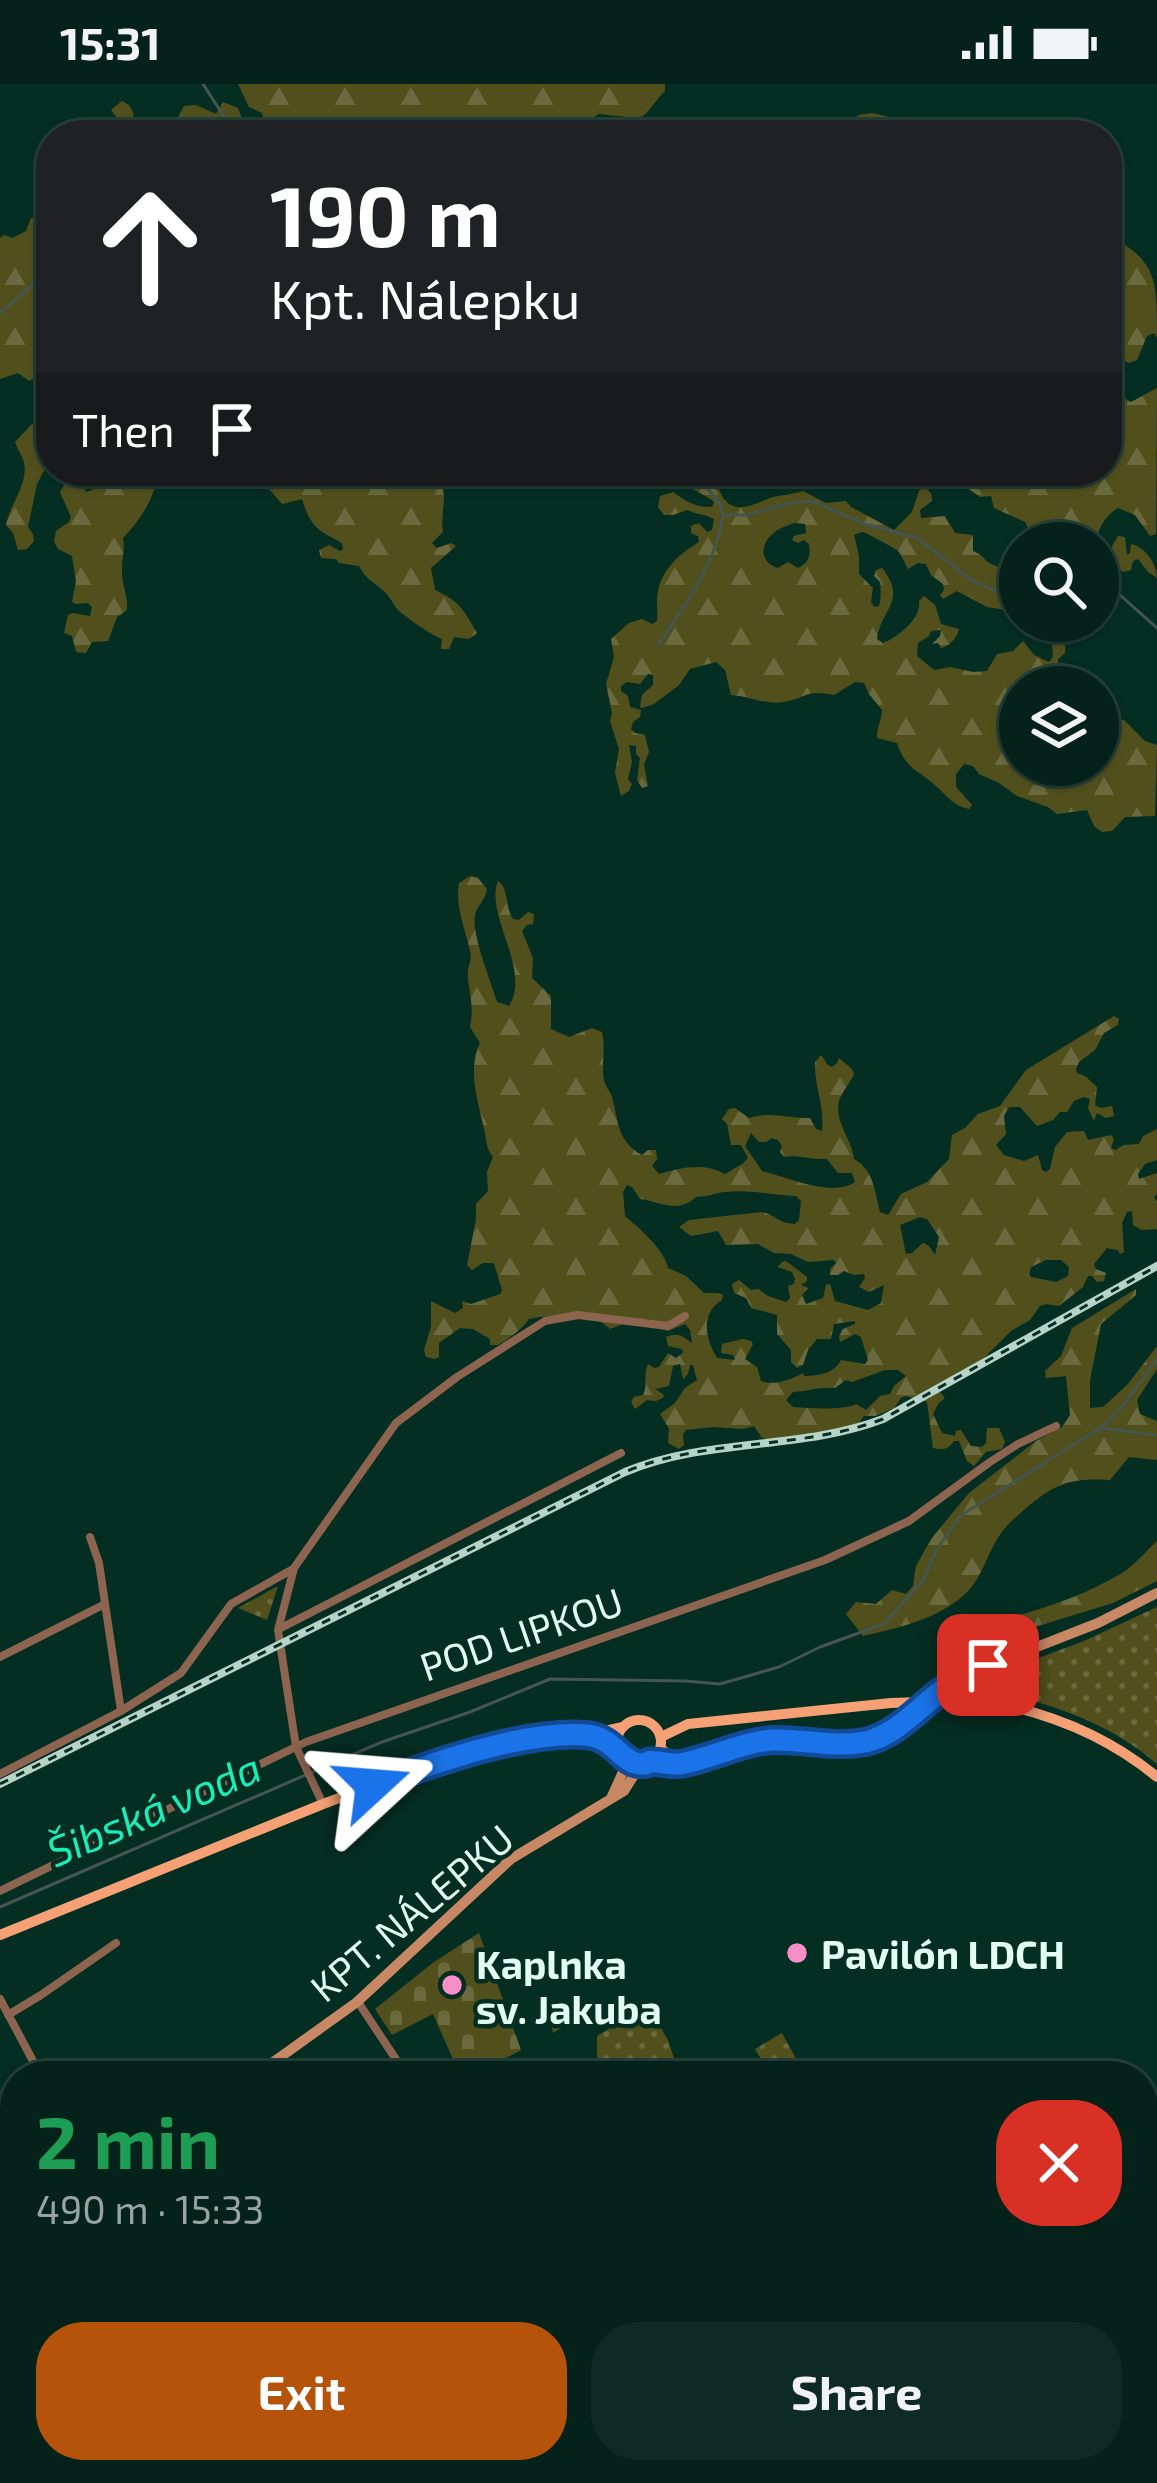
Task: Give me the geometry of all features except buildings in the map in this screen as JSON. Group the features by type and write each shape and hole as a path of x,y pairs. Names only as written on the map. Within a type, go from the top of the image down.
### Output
{"main road":[{"path":"0,1935 432,1764 640,1720 688,1724 891,1702 980,1700 1072,1724 1157,1777"},
{"path":"623,1726 618,1747 628,1761 644,1763 658,1754 661,1742 652,1724"},
{"path":"661,1742 688,1724"},
{"path":"586,1735 618,1747"}],"street":[{"path":"323,1804 296,1747 278,1630 294,1568 396,1424 544,1321 578,1315 668,1326 685,1316"},
{"name":"POD LIPKOU","path":"0,1891 296,1747 825,1560 909,1521 990,1462 1056,1426"},
{"path":"278,1630 621,1453"},
{"path":"90,1537 99,1563 121,1712"},
{"path":"0,1774 121,1712 182,1673 231,1604 294,1568"},
{"path":"644,1763 682,1764 772,1740 848,1744 877,1738 951,1684 988,1665 1098,1624 1157,1594"},
{"path":"0,1657 105,1604"},
{"path":"661,1742 664,1752 694,1760"},
{"path":"611,1799 628,1761"},
{"name":"KPT. NÁLEPKU","path":"275,2061 358,2002 511,1859 624,1791 644,1763"},
{"path":"8,2014 116,1942"},
{"path":"0,1999 33,2061"},
{"path":"358,2002 397,2061"}],"green space":[{"path":"238,84 665,84 665,91 643,116 599,114 594,120 264,120 262,113 249,107"},
{"path":"122,101 134,120 118,120 111,110"},
{"path":"223,102 238,108 243,120 176,120 184,106 196,105 216,114"},
{"path":"872,113 903,120 853,120"},
{"path":"34,218 36,377 29,381 18,373 0,379 0,238 26,231"},
{"path":"1122,243 1145,263 1156,301 1157,338 1154,333 1147,336 1137,360 1122,360"},
{"path":"1157,388 1156,534 1150,536 1135,515 1118,508 1104,522 1025,522 994,508 991,496 980,497 964,486 1122,486 1122,397 1131,402"},
{"path":"32,424 36,427 37,486 28,527 34,541 18,550 6,525 25,470 15,442"},
{"path":"64,486 85,486 86,492 93,486 155,486 146,508 123,538 127,610 117,617 108,641 92,642 86,653 76,652 72,636 64,633 68,615 90,616 92,607 72,602 76,581 72,556 54,542 56,531 71,517 60,492"},
{"path":"266,486 442,486 443,532 432,543 437,548 456,546 431,568 435,590 461,608 477,633 469,639 454,637 449,649 441,649 442,639 399,611 359,566 321,558 319,550 329,545 340,551 342,543 316,527 302,499 282,504"},
{"path":"688,486 717,486 735,507 803,491 826,503 846,501 894,530 912,512 919,491 924,487 931,493 932,501 920,510 921,518 945,516 955,533 973,535 973,551 999,568 999,609 957,591 943,599 943,584 926,564 908,569 898,551 862,532 854,535 859,574 873,588 874,607 879,606 880,598 876,570 882,568 893,589 877,639 883,643 908,626 924,596 935,605 941,624 959,629 944,647 932,644 941,630 931,631 918,643 917,656 934,670 987,671 997,654 1013,651 1022,642 1049,662 1052,643 1065,646 1058,666 999,666 999,783 964,764 956,774 956,787 972,805 964,808 952,801 909,764 897,743 877,738 882,710 864,683 855,682 834,695 770,702 731,695 725,670 716,662 690,669 679,685 642,708 642,695 653,685 653,675 648,674 640,684 621,686 630,707 641,710 631,729 645,735 649,752 644,764 648,786 642,788 637,780 640,758 636,746 629,745 628,779 632,784 621,796 615,773 619,749 606,684 614,657 611,639 629,623 657,621 658,590 665,573 699,542 691,526 699,523 707,532 712,530 714,519 687,510 664,515 658,507 660,496 673,492 712,507 714,502","holes":["794,523 805,524 806,533 792,540 809,544 805,564 798,568 788,562 778,568 767,561 764,551 771,536"]},
{"path":"1119,536 1125,537 1127,555 1131,544 1146,553 1157,578 1138,559 1124,572 1119,570"},
{"path":"1119,720 1157,745 1155,816 1125,817 1112,831 1102,832 1087,810 1057,814 1003,786 1119,786"},
{"path":"470,876 487,889 475,923 497,1002 509,1006 515,992 512,959 497,909 498,881 513,919 534,914 533,924 522,931 533,958 532,978 551,996 551,1029 569,1037 592,1028 602,1032 604,1080 620,1130 642,1155 656,1150 652,1166 659,1174 700,1167 725,1174 742,1164 748,1158 741,1145 731,1145 722,1119 729,1109 749,1118 810,1118 822,1131 815,1062 821,1055 832,1067 839,1058 854,1074 839,1101 841,1123 854,1159 870,1175 880,1212 888,1215 901,1194 927,1182 949,1159 952,1135 978,1114 1000,1106 1026,1070 1114,1016 1119,1019 1076,1069 1097,1087 1095,1105 1112,1106 1114,1116 1097,1113 1094,1121 1090,1099 1084,1097 1074,1101 1067,1112 1037,1126 1020,1107 1009,1107 1004,1116 1006,1134 996,1145 1004,1155 1024,1161 1038,1155 1046,1172 1055,1147 1067,1132 1084,1131 1088,1140 1111,1135 1115,1150 1139,1144 1157,1129 1157,1160 1145,1164 1138,1174 1139,1179 1157,1173 1157,1229 1133,1225 1132,1211 1127,1212 1122,1223 1124,1252 1107,1248 1094,1264 1106,1273 1104,1281 1088,1276 1083,1287 1059,1306 1040,1306 1030,1320 1011,1331 960,1379 945,1383 939,1391 945,1398 933,1414 942,1433 955,1436 961,1430 971,1446 982,1447 987,1428 999,1428 1005,1442 1002,1449 986,1452 974,1466 959,1441 945,1449 933,1448 927,1402 906,1396 894,1408 864,1416 850,1428 776,1441 762,1438 754,1426 686,1430 679,1449 668,1443 669,1429 660,1414 697,1380 693,1365 683,1379 680,1364 673,1366 669,1386 655,1389 664,1397 647,1400 635,1409 631,1402 643,1395 648,1364 659,1367 668,1353 676,1358 683,1353 668,1346 666,1337 678,1335 692,1343 685,1324 668,1331 632,1321 610,1329 583,1317 538,1317 498,1345 490,1345 490,1339 473,1329 460,1328 439,1343 439,1357 426,1357 431,1301 455,1313 463,1308 462,1301 471,1304 502,1290 494,1263 472,1270 467,1265 476,1204 488,1191 487,1172 493,1157 475,1086 480,1043 470,1027 471,955 459,909 459,883","holes":["751,1133 759,1142 772,1138 782,1146 784,1157 827,1159 838,1173 852,1173 855,1182 822,1187 762,1171 745,1146","627,1185 640,1199 669,1206 734,1191 796,1196 801,1201 795,1224 762,1212 689,1220 679,1227 691,1236 718,1231 726,1245 758,1244 808,1262 834,1260 830,1275 864,1274 859,1287 869,1292 884,1285 881,1303 868,1310 835,1301 830,1284 823,1298 806,1304 802,1295 808,1288 801,1285 807,1277 786,1261 778,1267 792,1272 795,1279 788,1286 786,1302 751,1290 739,1280 732,1284 734,1293 746,1298 751,1308 777,1315 777,1334 791,1350 791,1362 797,1368 817,1339 831,1339 834,1324 855,1321 843,1329 840,1342 855,1334 861,1337 868,1360 865,1364 841,1360 825,1373 803,1373 771,1383 761,1381 757,1367 745,1359 751,1341 722,1344 721,1353 735,1360 717,1358 707,1326 710,1312 723,1295 704,1293 686,1276 668,1268 656,1246 625,1216","927,1219 939,1237 935,1255 923,1243 906,1254 900,1225","1061,1260 1069,1267 1068,1276 1056,1282 1031,1277 1031,1267","885,1370 906,1376 866,1410 856,1404 793,1407 786,1400 793,1392 835,1388 846,1380"]},
{"path":"1136,1289 1136,1295 1101,1324 1090,1380 1090,1408 1103,1407 1128,1384 1157,1346 1157,1369 1137,1400 1140,1414 1157,1421 1157,1460 1129,1457 1110,1480 1074,1481 1046,1493 1004,1529 976,1580 955,1602 918,1621 863,1636 846,1614 856,1602 876,1604 892,1590 906,1594 931,1539 969,1493 1036,1441 1062,1427 1070,1415 1066,1376 1046,1378 1045,1371 1061,1356 1072,1328"},
{"path":"1157,1541 1157,1581 1113,1603 996,1639 980,1626 1089,1590 1127,1570"},
{"path":"278,1586 267,1620 238,1608"},
{"path":"1157,1607 1157,1764 1086,1720 1005,1694 1003,1671"},
{"path":"479,1933 521,2050 500,2061 454,2061 433,2014 392,2035 375,2009"},
{"path":"587,2001 591,2004 584,2014 553,2033 548,2009 553,2006 559,2016"},
{"path":"648,2006 675,2061 597,2061 597,2036"},
{"path":"782,2033 797,2061 762,2061 755,2049"}],"waterway":[{"path":"203,84 227,120"},
{"path":"0,313 36,282"},
{"path":"705,486 723,515 747,515 812,501 865,524 917,538 973,581 999,591"},
{"path":"658,645 707,567 723,515"},
{"path":"1119,594 1157,628"},
{"path":"1102,1427 1157,1359"},
{"name":"Šibská voda","path":"0,1907 382,1742 550,1679 720,1684 779,1667 884,1624 924,1579 960,1516 1100,1428 1157,1435"}],"railway":[{"path":"0,1784 625,1472 689,1453 819,1436 883,1419 1157,1266"}],"place":[{"name":"Pavilón LDCH","path":"797,1953"},
{"name":"Kaplnka sv. Jakuba","path":"452,1985"}],"route":[{"path":"373,1785 432,1764 538,1738 596,1737 618,1747 632,1762 668,1765 772,1740 862,1742 890,1732 951,1684 988,1665"}]}
